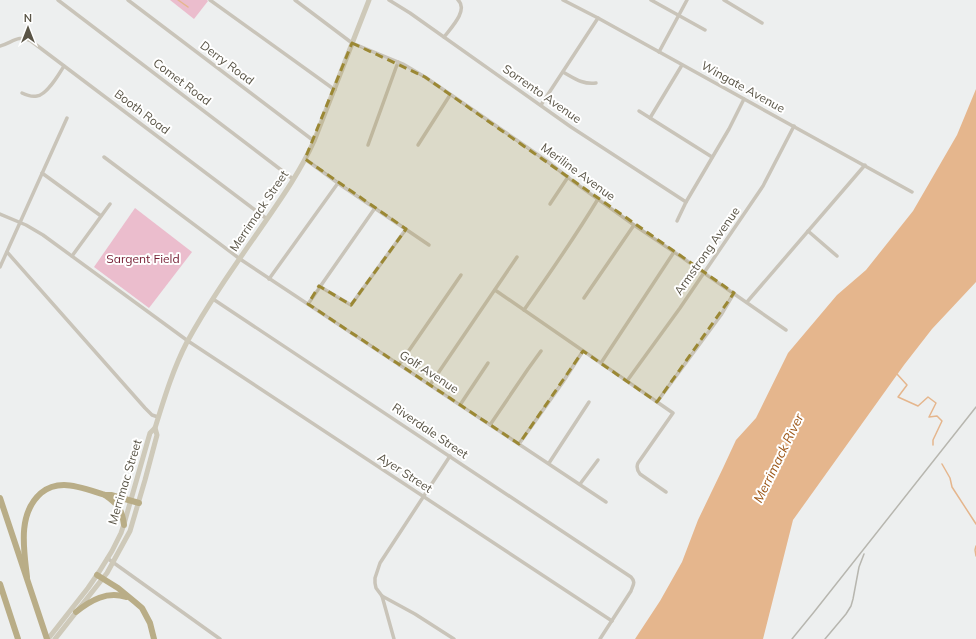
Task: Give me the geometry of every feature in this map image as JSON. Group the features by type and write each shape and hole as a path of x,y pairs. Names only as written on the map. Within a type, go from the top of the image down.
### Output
{"highway":[{"path":"27,577 24,542 26,515 34,500 45,490 62,485 73,486 105,494 111,494 139,503"},
{"path":"105,494 118,505 124,525"},
{"path":"0,498 10,532 48,639"},
{"path":"100,577 118,588 145,613 150,623 154,639"},
{"path":"0,584 18,639"},
{"path":"76,612 99,597 107,595 119,595 130,599"}],"main road":[{"name":"Merrimack Street","path":"155,428 175,369 188,341 213,298 293,179 314,141 369,0"},
{"name":"Merrimac Street","path":"48,639 65,622 76,612 90,594 100,577 107,558 124,525 150,433 155,428 157,435 130,531 114,563 100,577 65,622 55,639"}],"street":[{"name":"Comet Road","path":"58,0 293,179"},
{"name":"Derry Road","path":"128,0 314,141"},
{"path":"210,0 335,90"},
{"name":"Meriline Avenue","path":"296,0 352,43 398,62 425,77 547,161 634,225 786,330"},
{"name":"Sorrento Avenue","path":"389,0 598,145 686,202"},
{"path":"444,37 461,14 462,6 461,2 458,0"},
{"name":"Wingate Avenue","path":"563,0 912,192"},
{"path":"651,0 705,30"},
{"path":"659,52 687,0"},
{"path":"724,0 762,22"},
{"path":"541,105 598,18"},
{"name":"Booth Road","path":"0,46 17,39 26,39 267,218"},
{"path":"368,145 398,62"},
{"path":"650,118 682,65"},
{"path":"22,92 34,96 43,93 64,66"},
{"path":"562,72 583,83 596,83"},
{"path":"418,145 450,95"},
{"path":"676,221 729,130 744,99"},
{"path":"639,111 712,157"},
{"path":"0,267 67,118"},
{"name":"Armstrong Avenue","path":"627,381 763,186 794,126"},
{"name":"Golf Avenue","path":"104,157 152,194 269,279 606,502"},
{"path":"305,159 429,245"},
{"path":"746,302 865,165"},
{"path":"42,173 101,216"},
{"path":"550,204 568,177"},
{"path":"269,279 338,183"},
{"path":"524,310 560,259 598,199"},
{"path":"72,256 110,204"},
{"path":"308,304 375,208"},
{"name":"Ayer Street","path":"0,214 20,222 38,232 188,341 612,621"},
{"path":"584,298 634,225"},
{"path":"320,286 351,305 406,229"},
{"path":"808,231 837,256"},
{"path":"7,252 150,414 158,418"},
{"path":"601,363 674,252"},
{"path":"430,385 517,257"},
{"path":"400,365 461,275"},
{"path":"495,290 673,413 637,466 640,474 666,492"},
{"path":"657,402 721,315 734,294"},
{"name":"Riverdale Street","path":"213,298 631,577 634,582 631,591 612,621"},
{"path":"490,425 541,351"},
{"path":"519,444 583,351"},
{"path":"460,405 488,363"},
{"path":"549,464 589,402"},
{"path":"394,639 382,596 376,588 375,578 380,563 450,456"},
{"path":"580,484 598,460"},
{"path":"107,558 220,639"},
{"path":"382,596 415,614 454,639"},
{"path":"600,639 612,621"}],"highlighted area":[{"path":"352,43 425,77 734,293 657,402 583,351 519,444 308,304 319,286 351,305 406,229 305,159"}],"green space":[{"path":"170,0 207,0 208,1 194,19"},
{"name":"Sargent Field","path":"135,208 192,252 149,308 94,267"}],"water":[{"name":"Merrimack River","path":"976,89 976,282 932,329 904,365 793,520 763,639 635,639 660,601 682,562 698,520 736,440 756,418 788,353 837,295 866,270 913,211 957,135"}],"waterway":[{"path":"178,0 188,7"},
{"path":"897,374 907,385 898,397 918,406 928,397 936,403 929,417 937,416 942,421 933,440 933,445"},
{"path":"942,464 950,478 952,487 976,524"},
{"path":"976,546 976,556"}],"railway":[{"path":"792,639 976,407"},
{"path":"825,639 851,606 859,567 864,554"}]}
